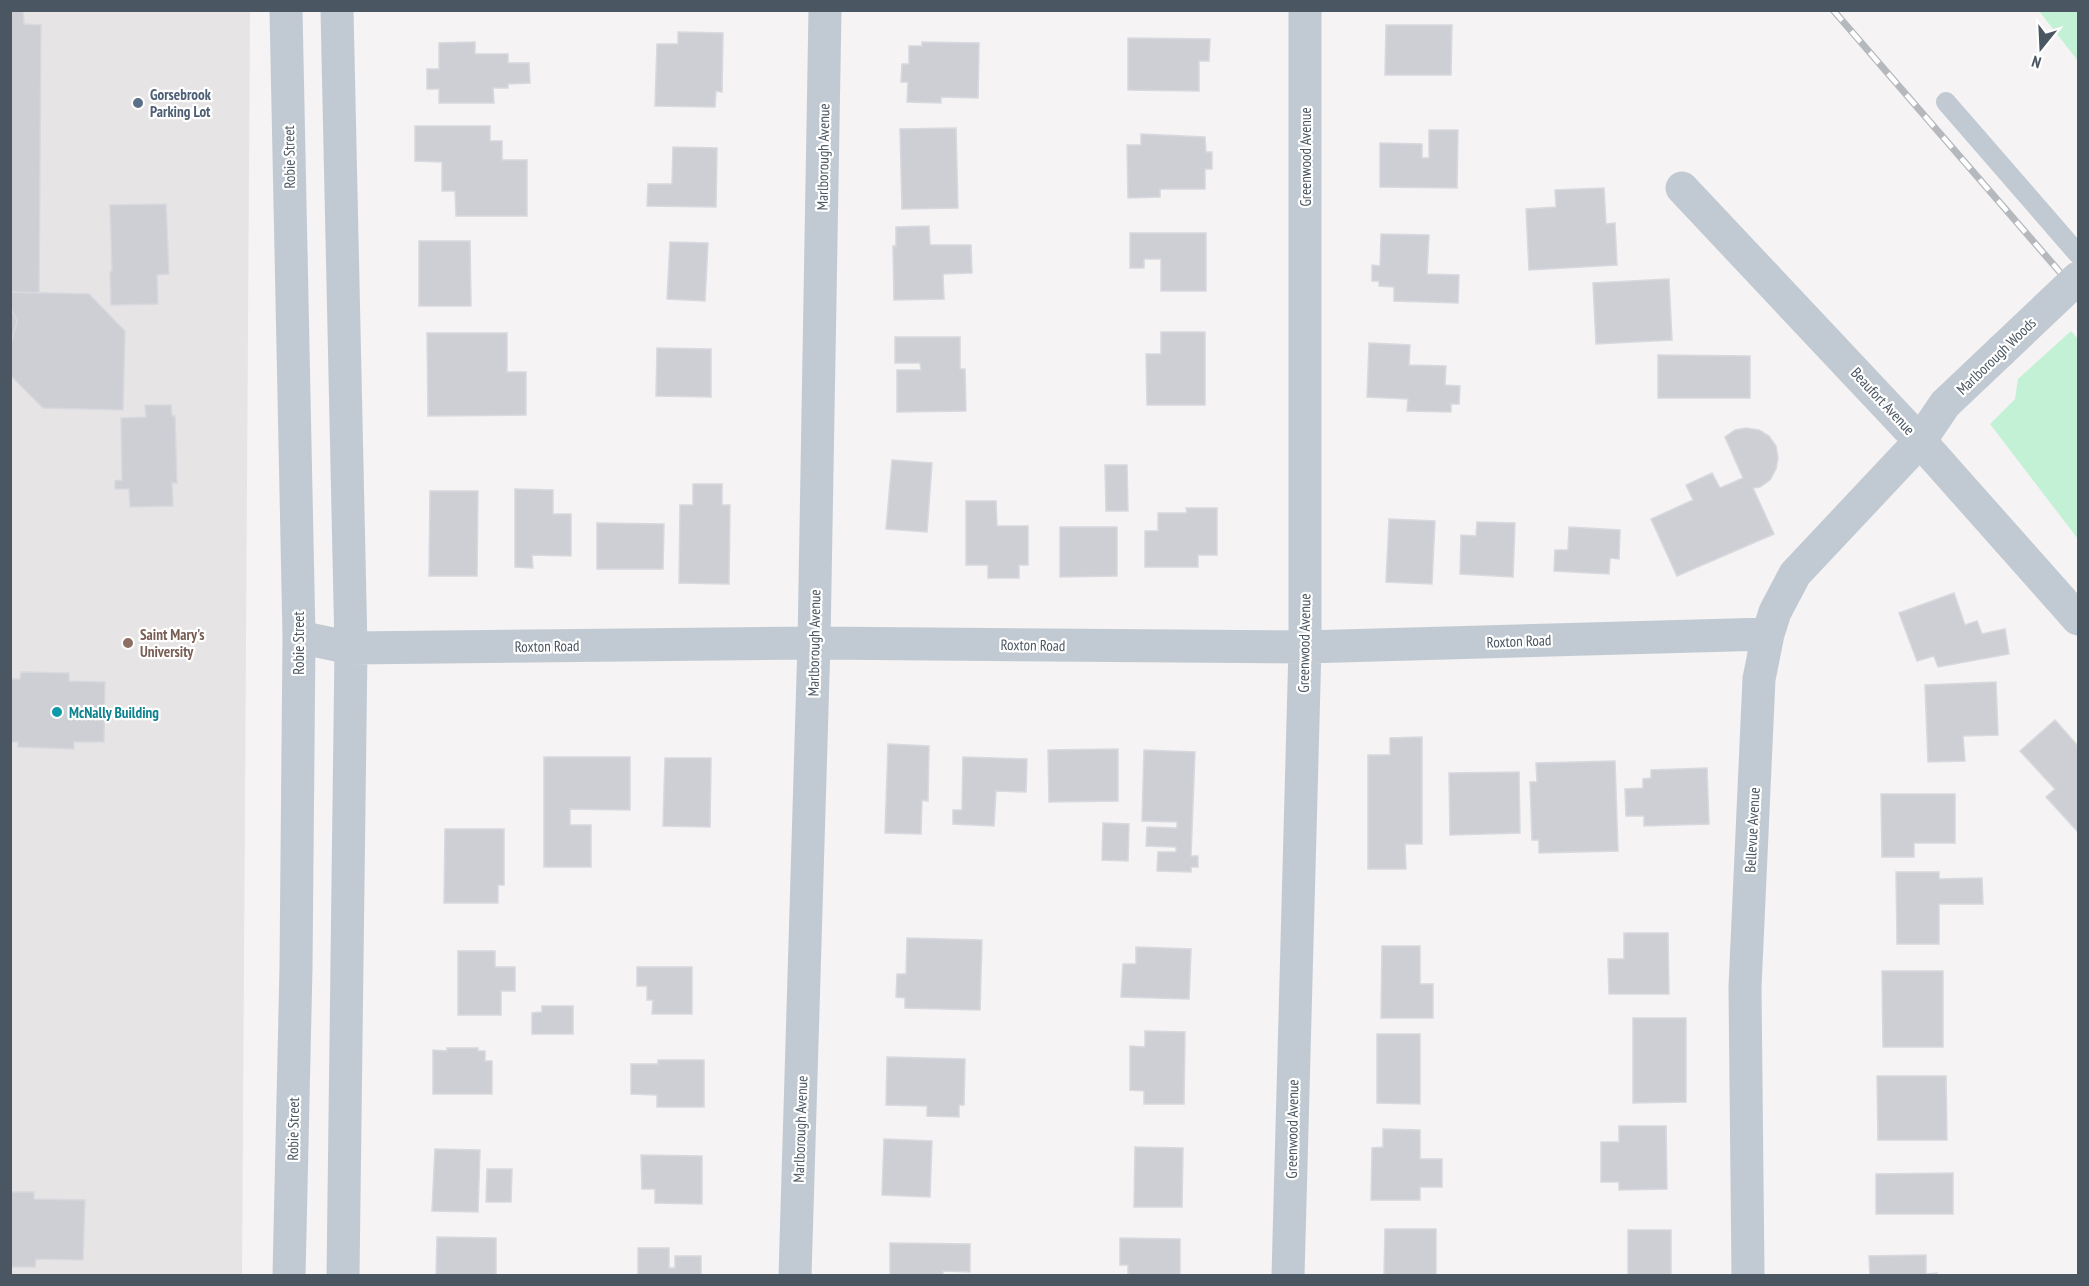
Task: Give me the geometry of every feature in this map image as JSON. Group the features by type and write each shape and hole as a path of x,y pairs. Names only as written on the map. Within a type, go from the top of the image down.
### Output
{"street":[{"name":"Robie Street","path":"286,10 299,638 296,967 289,1275"},
{"path":"337,10 351,648 343,1275"},
{"name":"Marlborough Avenue","path":"795,1275 814,643 825,10"},
{"name":"Greenwood Avenue","path":"1288,1275 1305,647 1305,10"},
{"name":"Beaufort Avenue","path":"1682,188 1920,441 2079,619"},
{"name":"Marlborough Woods","path":"1920,441 1945,404 2079,278"},
{"name":"Bellevue Avenue","path":"1748,1275 1745,987 1759,679 1768,634 1780,600 1795,574 1920,441"},
{"name":"Roxton Road","path":"299,638 351,648 814,643 1305,647 1768,634"}],"lane":[{"path":"1946,102 2079,254"}],"shaded area":[{"name":"Saint Mary's University","path":"10,11 250,11 242,1275 11,1275"}],"green space":[{"path":"2039,11 2078,11 2078,61"},
{"path":"2071,331 2078,339 2078,539 1990,424 2015,399 2018,379"}],"building":[{"path":"10,10 23,10 24,24 41,25 39,293 11,292 10,304"},
{"path":"1386,25 1452,25 1451,75 1385,75"},
{"path":"678,32 723,33 722,92 716,91 715,107 655,106 657,44 678,44"},
{"path":"1128,38 1210,39 1209,61 1199,61 1199,91 1128,90"},
{"path":"475,42 475,54 508,54 508,63 529,63 530,83 508,84 508,88 493,88 494,103 439,103 439,89 427,89 427,69 439,69 439,43"},
{"path":"922,42 979,43 978,98 941,97 941,103 907,102 908,82 901,82 902,64 909,64 909,46 922,46"},
{"path":"415,126 490,126 490,141 502,141 502,160 527,160 527,216 456,216 455,191 442,191 442,162 415,161"},
{"path":"956,128 958,208 902,209 900,129"},
{"path":"1429,130 1458,130 1457,188 1380,187 1380,143 1422,144 1422,158 1429,158"},
{"path":"1141,134 1205,137 1206,152 1212,152 1212,169 1205,169 1205,189 1160,189 1160,197 1128,198 1127,145 1141,145"},
{"path":"673,147 717,148 716,207 647,206 648,184 672,184"},
{"path":"1604,188 1606,224 1615,223 1617,265 1529,270 1526,209 1556,207 1555,190"},
{"path":"166,204 169,274 157,275 158,304 111,305 110,205"},
{"path":"929,226 930,245 971,245 972,273 943,274 944,299 894,300 893,246 896,246 896,227"},
{"path":"1130,233 1206,233 1206,291 1161,291 1161,259 1144,259 1144,268 1130,268"},
{"path":"1381,234 1429,235 1427,274 1459,275 1458,303 1394,301 1394,287 1379,286 1379,281 1372,281 1372,265 1380,266"},
{"path":"419,241 470,241 471,306 419,306"},
{"path":"670,242 708,243 705,301 667,299"},
{"path":"1669,279 1672,340 1596,344 1593,283"},
{"path":"11,292 89,294 125,331 123,410 43,408 10,375 11,343 17,321 10,307"},
{"path":"10,307 17,321 10,348"},
{"path":"1161,332 1205,332 1205,405 1147,405 1146,354 1161,354"},
{"path":"427,333 507,333 507,372 526,372 526,415 428,416"},
{"path":"895,337 960,337 960,369 965,369 966,411 897,412 897,370 921,370 920,363 895,363"},
{"path":"1369,343 1410,345 1409,365 1446,366 1445,385 1460,386 1459,404 1451,404 1451,412 1407,411 1408,399 1367,397"},
{"path":"657,348 711,349 711,397 656,396"},
{"path":"1658,355 1750,356 1750,398 1658,398"},
{"path":"145,405 171,405 172,416 175,416 177,483 172,483 173,506 130,507 129,489 115,489 115,481 122,480 121,418 146,417"},
{"path":"1746,428 1759,430 1769,436 1776,446 1778,458 1776,469 1770,480 1760,487 1753,488 1774,534 1677,576 1651,519 1693,500 1686,485 1712,473 1720,488 1743,478 1725,437 1735,430"},
{"path":"892,460 932,463 927,532 886,529"},
{"path":"1105,465 1127,465 1128,511 1106,511"},
{"path":"693,484 722,484 722,505 730,505 729,584 679,583 680,505 693,505"},
{"path":"515,489 553,490 553,514 571,514 571,556 532,555 533,568 515,567"},
{"path":"430,491 478,491 477,576 429,576"},
{"path":"966,501 996,501 997,526 1028,526 1028,565 1019,565 1019,578 988,578 988,565 966,565"},
{"path":"1186,508 1217,508 1217,555 1198,555 1198,567 1145,567 1145,531 1158,531 1158,513 1187,513"},
{"path":"1389,519 1435,521 1432,584 1386,582"},
{"path":"1477,522 1515,523 1513,577 1460,574 1461,535 1476,536"},
{"path":"597,523 664,524 663,569 597,569"},
{"path":"1060,527 1117,527 1117,576 1060,577"},
{"path":"1569,527 1620,530 1619,559 1610,558 1609,574 1554,571 1555,550 1568,550"},
{"path":"1954,593 1965,625 1977,621 1982,634 2005,629 2009,654 1938,667 1934,656 1917,661 1899,613"},
{"name":"McNally Building","path":"21,672 69,673 69,681 105,682 104,742 74,742 74,749 18,747 18,742 10,742 10,679 20,679"},
{"path":"1996,682 1998,735 1963,736 1965,761 1928,762 1925,685"},
{"path":"2055,720 2078,746 2078,832 2046,797 2055,789 2020,751"},
{"path":"1422,737 1422,844 1405,844 1406,869 1368,869 1368,755 1390,755 1390,738"},
{"path":"888,744 929,746 928,801 922,800 921,834 885,833"},
{"path":"1118,749 1118,801 1049,802 1048,750"},
{"path":"1144,750 1195,752 1191,856 1198,856 1198,867 1191,867 1191,872 1157,871 1158,852 1176,852 1176,847 1146,846 1147,827 1177,828 1177,822 1142,821"},
{"path":"544,757 630,757 630,810 570,809 570,825 591,825 591,867 544,867"},
{"path":"963,757 1027,759 1026,792 996,791 994,826 953,824 953,810 962,810"},
{"path":"665,758 711,758 710,827 663,826"},
{"path":"1615,761 1618,851 1539,853 1539,840 1532,840 1530,782 1537,782 1536,763"},
{"path":"1707,768 1709,824 1644,826 1644,816 1626,816 1625,789 1643,788 1643,779 1651,778 1651,770"},
{"path":"1519,772 1520,833 1450,835 1449,773"},
{"path":"1881,794 1955,794 1955,843 1914,843 1914,857 1882,857"},
{"path":"1103,823 1129,824 1128,861 1102,860"},
{"path":"445,829 504,829 504,885 498,885 498,903 444,903"},
{"path":"1896,872 1939,872 1939,879 1982,878 1983,904 1939,904 1939,944 1897,944"},
{"path":"1624,933 1668,933 1669,994 1609,994 1608,959 1624,959"},
{"path":"907,938 982,940 980,1010 905,1008 905,998 896,997 897,974 906,974"},
{"path":"1382,946 1420,946 1420,984 1433,984 1433,1018 1381,1018"},
{"path":"1136,947 1191,949 1189,999 1121,997 1123,964 1136,964"},
{"path":"458,951 495,951 495,967 515,967 515,991 501,991 501,1015 458,1015"},
{"path":"637,967 692,967 692,1014 652,1014 653,1000 647,1000 647,986 637,986"},
{"path":"1882,971 1943,971 1943,1047 1883,1047"},
{"path":"542,1006 573,1006 573,1034 532,1034 532,1013 542,1012"},
{"path":"1633,1018 1686,1018 1686,1102 1633,1103"},
{"path":"1145,1031 1185,1032 1184,1104 1144,1104 1144,1091 1130,1090 1130,1046 1145,1047"},
{"path":"1377,1034 1420,1034 1420,1104 1377,1103"},
{"path":"447,1048 478,1048 478,1051 485,1051 485,1061 492,1061 492,1094 433,1094 433,1050 447,1051"},
{"path":"887,1057 965,1059 964,1105 959,1105 959,1117 927,1116 927,1106 886,1105"},
{"path":"658,1060 704,1060 704,1107 657,1107 657,1095 631,1094 631,1064 658,1064"},
{"path":"1877,1076 1946,1076 1947,1140 1878,1140"},
{"path":"1619,1126 1666,1126 1667,1189 1619,1190 1619,1182 1601,1182 1601,1142 1619,1142"},
{"path":"1383,1129 1420,1130 1420,1159 1442,1159 1442,1187 1420,1187 1420,1200 1371,1200 1372,1148 1383,1147"},
{"path":"884,1139 932,1141 930,1197 882,1195"},
{"path":"1135,1147 1183,1148 1182,1207 1134,1207"},
{"path":"435,1149 480,1150 478,1212 432,1211"},
{"path":"641,1155 702,1156 702,1204 655,1203 655,1189 642,1189"},
{"path":"487,1169 512,1169 511,1202 486,1202"},
{"path":"1953,1173 1953,1214 1876,1214 1876,1174"},
{"path":"10,1192 34,1192 34,1199 85,1200 83,1260 36,1259 35,1267 10,1267"},
{"path":"1385,1229 1436,1229 1436,1276 1384,1276"},
{"path":"1628,1230 1671,1230 1671,1276 1628,1276"},
{"path":"437,1237 496,1238 496,1276 436,1276"},
{"path":"1120,1238 1180,1239 1180,1276 1128,1276 1128,1265 1120,1265"},
{"path":"890,1243 970,1244 970,1272 943,1271 943,1276 890,1276"},
{"path":"638,1248 669,1248 669,1268 675,1268 675,1256 701,1256 701,1276 638,1276"},
{"path":"1926,1255 1926,1274 1937,1273 1937,1276 1870,1276 1869,1256"}],"railway":[{"path":"1833,10 2078,293"}],"place":[{"name":"Gorsebrook Parking Lot","path":"138,103"},
{"name":"Saint Mary's University","path":"128,643"},
{"name":"McNally Building","path":"57,712"}]}
